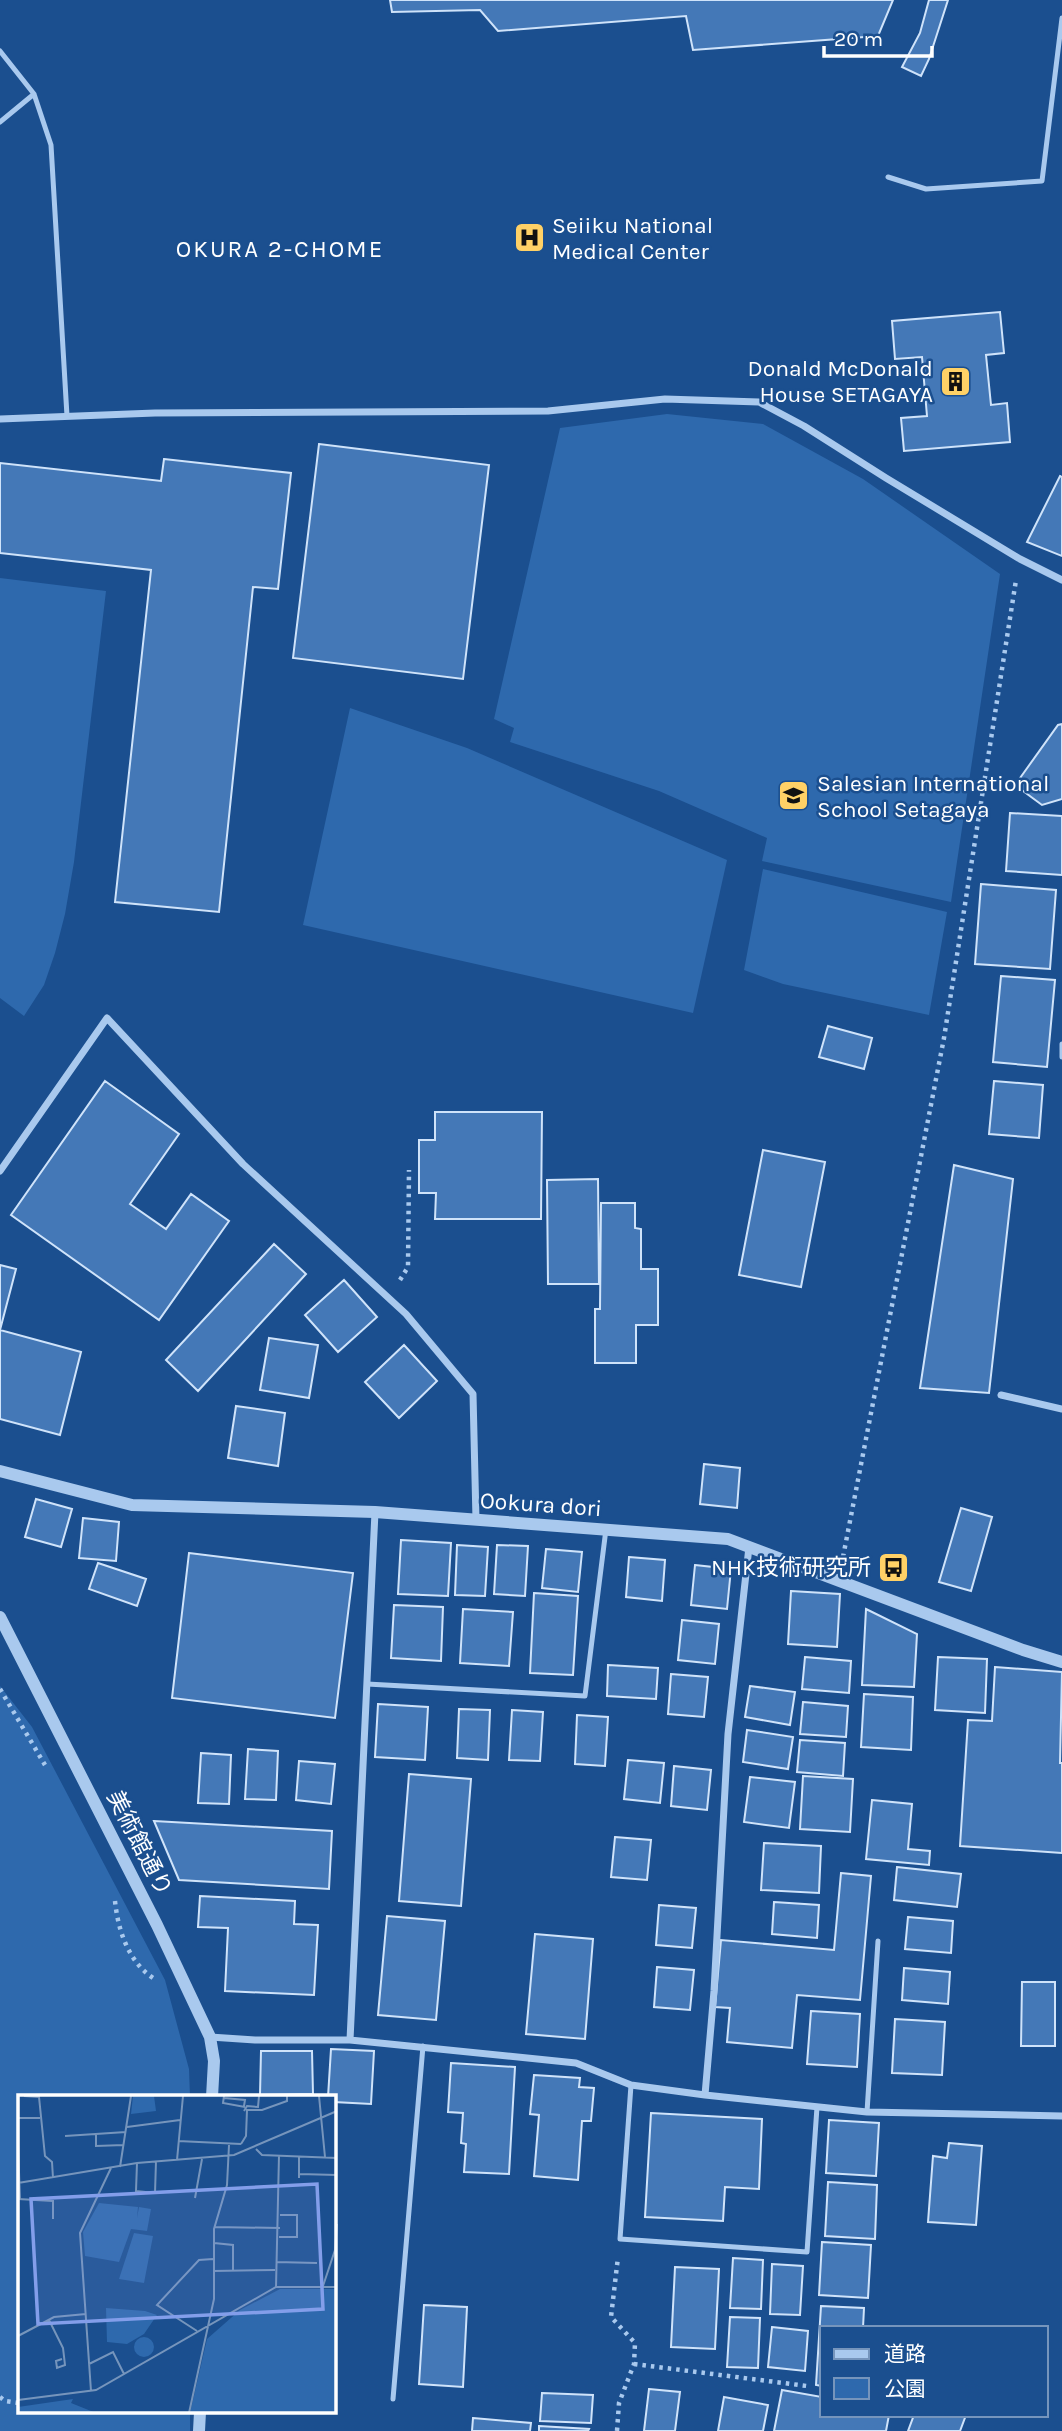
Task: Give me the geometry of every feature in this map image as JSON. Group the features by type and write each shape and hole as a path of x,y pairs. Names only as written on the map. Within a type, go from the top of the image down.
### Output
{"street":[{"path":"0,419 192,412 548,411 665,399 759,401 1020,559 1062,580"},
{"path":"0,1171 107,1018 243,1164 406,1314 473,1394 476,1521"},
{"path":"1001,1395 1062,1409"},
{"name":"Ookura dori","path":"0,1471 132,1505 375,1512 728,1539 1023,1650 1062,1661"},
{"path":"350,2040 375,1512"},
{"path":"705,2095 714,1991 728,1734 749,1547"},
{"name":"美術館通り","path":"0,1617 151,1913 210,2037 214,2061 212,2095"},
{"path":"210,2037 350,2040 576,2063 631,2085 867,2112 1062,2116"}],"lane":[{"path":"888,177 926,189 1042,181 1062,18"},
{"path":"0,51 34,94 51,145 67,416"},
{"path":"0,122 34,94"},
{"path":"1062,1044 1062,1057"},
{"path":"367,1684 585,1696 606,1529"},
{"path":"867,2112 878,1941"},
{"path":"393,2399 423,2046"},
{"path":"631,2085 620,2239 807,2252 817,2107"}],"path":[{"path":"838,1579 944,1038 1020,559"},
{"path":"390,1298 408,1266 409,1170"},
{"path":"617,2431 620,2403 634,2364 635,2343 611,2317 620,2239"},
{"path":"634,2364 807,2386"},
{"path":"0,2397 5,2401 18,2403"}],"green space":[{"path":"667,414 763,424 863,479 1000,574 951,902 762,861 767,838 659,791 510,742 514,728 494,719 560,428"},
{"path":"0,578 106,591 74,862 65,914 44,985 24,1016 0,998"},
{"path":"350,708 467,748 727,860 693,1013 303,925"},
{"path":"763,869 947,912 929,1015 783,984 744,970"},
{"path":"0,1686 32,1727 165,1980 189,2069 190,2095 18,2095 18,2414 190,2414 190,2431 0,2431"}],"building":[{"path":"390,0 893,0 878,36 693,50 686,16 498,31 480,10 392,12"},
{"path":"929,0 948,0 921,76 902,67 920,33"},
{"name":"Donald McDonald House SETAGAYA","path":"1000,312 1004,353 986,355 991,405 1007,403 1010,442 904,451 901,418 927,416 922,357 895,359 892,321"},
{"path":"319,444 489,465 463,679 293,658"},
{"path":"164,459 291,473 278,589 253,587 219,912 115,902 151,570 0,553 0,463 161,481"},
{"path":"1060,476 1062,477 1062,556 1027,542"},
{"path":"1062,724 1062,799 1042,805 1015,785 1058,725"},
{"path":"1010,813 1062,816 1062,875 1006,871"},
{"path":"981,884 1056,890 1050,969 975,964"},
{"path":"1001,976 1055,980 1047,1067 993,1062"},
{"path":"828,1026 872,1038 864,1069 819,1057"},
{"path":"105,1081 179,1134 130,1204 166,1229 191,1194 229,1221 159,1320 11,1215"},
{"path":"994,1081 1043,1085 1039,1138 989,1134"},
{"path":"435,1112 542,1112 541,1219 435,1219 436,1193 419,1193 419,1140 435,1140"},
{"path":"763,1150 825,1162 801,1287 739,1275"},
{"path":"954,1165 1013,1179 989,1393 920,1388"},
{"path":"598,1179 599,1284 548,1284 547,1180"},
{"path":"601,1203 635,1203 635,1228 641,1229 641,1269 658,1269 658,1325 636,1325 636,1363 595,1363 595,1309 600,1309"},
{"path":"274,1244 306,1274 198,1391 166,1360"},
{"path":"0,1265 16,1269 0,1330"},
{"path":"344,1280 377,1317 338,1352 305,1315"},
{"path":"0,1330 81,1352 60,1435 0,1419"},
{"path":"269,1338 318,1345 309,1398 260,1390"},
{"path":"404,1345 437,1381 399,1418 365,1382"},
{"path":"236,1406 285,1413 278,1466 228,1458"},
{"path":"704,1464 740,1468 737,1508 700,1504"},
{"path":"36,1499 72,1509 61,1547 25,1537"},
{"path":"961,1508 992,1517 971,1591 939,1582"},
{"path":"83,1518 119,1522 116,1561 79,1558"},
{"path":"401,1540 451,1543 448,1596 398,1594"},
{"path":"457,1545 488,1547 485,1596 455,1595"},
{"path":"497,1545 528,1546 525,1596 494,1594"},
{"path":"546,1549 582,1552 578,1592 542,1588"},
{"path":"189,1553 353,1573 335,1718 172,1698"},
{"path":"629,1557 665,1560 662,1601 626,1597"},
{"path":"98,1563 146,1579 137,1606 89,1589"},
{"path":"695,1565 731,1569 727,1609 691,1605"},
{"path":"791,1591 840,1594 837,1647 788,1644"},
{"path":"534,1593 578,1596 573,1675 530,1673"},
{"path":"394,1605 443,1607 441,1661 391,1658"},
{"path":"463,1609 513,1612 509,1666 460,1663"},
{"path":"866,1609 917,1634 914,1687 862,1685"},
{"path":"682,1620 719,1624 715,1664 678,1660"},
{"path":"805,1657 851,1661 849,1693 802,1689"},
{"path":"938,1657 987,1659 985,1713 935,1710"},
{"path":"608,1665 658,1668 656,1699 607,1696"},
{"path":"995,1667 1062,1672 1062,1853 960,1846 968,1720 992,1721"},
{"path":"671,1674 708,1677 704,1717 668,1714"},
{"path":"750,1686 795,1692 790,1725 745,1717"},
{"path":"864,1694 913,1697 911,1750 861,1747"},
{"path":"803,1702 848,1706 846,1737 800,1734"},
{"path":"378,1704 428,1707 425,1760 375,1757"},
{"path":"459,1709 490,1710 488,1760 457,1758"},
{"path":"512,1710 543,1712 540,1761 509,1760"},
{"path":"577,1715 608,1717 605,1766 575,1764"},
{"path":"747,1730 793,1737 788,1769 743,1762"},
{"path":"800,1740 845,1743 843,1776 797,1772"},
{"path":"248,1749 278,1751 276,1800 245,1799"},
{"path":"201,1753 231,1755 229,1804 198,1803"},
{"path":"628,1760 664,1763 660,1803 624,1799"},
{"path":"299,1761 335,1764 331,1804 296,1800"},
{"path":"674,1766 711,1770 707,1810 671,1806"},
{"path":"409,1774 471,1779 461,1906 399,1901"},
{"path":"803,1776 853,1779 850,1832 800,1829"},
{"path":"750,1777 795,1782 789,1828 744,1822"},
{"path":"872,1800 912,1804 908,1849 930,1851 929,1865 866,1859"},
{"path":"154,1821 332,1831 329,1889 179,1880"},
{"path":"615,1837 651,1840 647,1880 611,1877"},
{"path":"764,1843 821,1846 819,1893 761,1890"},
{"path":"897,1867 961,1874 957,1907 894,1900"},
{"path":"841,1873 871,1876 860,2000 797,1995 792,2048 727,2042 730,2008 715,2007 721,1940 834,1950"},
{"path":"200,1896 295,1901 294,1924 318,1925 314,1995 225,1991 228,1928 198,1927"},
{"path":"774,1902 819,1905 817,1938 772,1934"},
{"path":"659,1905 696,1908 692,1948 656,1945"},
{"path":"387,1916 445,1921 436,2020 378,2015"},
{"path":"908,1917 953,1921 951,1953 905,1949"},
{"path":"535,1934 593,1939 585,2039 526,2034"},
{"path":"657,1967 694,1970 690,2010 654,2007"},
{"path":"904,1968 950,1972 948,2004 902,2000"},
{"path":"1022,1982 1055,1982 1055,2046 1021,2046"},
{"path":"811,2011 860,2014 857,2067 807,2064"},
{"path":"895,2019 945,2022 942,2075 892,2073"},
{"path":"331,2049 374,2051 371,2104 336,2102 336,2095 328,2095"},
{"path":"261,2051 312,2051 313,2094 260,2095"},
{"path":"451,2063 515,2067 509,2174 464,2172 466,2144 461,2143 463,2113 448,2112"},
{"path":"534,2075 580,2078 579,2087 594,2088 591,2121 582,2121 578,2180 534,2176 539,2115 530,2114"},
{"path":"651,2113 762,2119 759,2189 725,2187 723,2221 645,2217"},
{"path":"829,2120 879,2123 876,2176 826,2173"},
{"path":"949,2143 982,2146 976,2225 928,2222 933,2156 947,2158"},
{"path":"828,2182 877,2185 875,2239 825,2236"},
{"path":"822,2242 871,2245 868,2298 819,2295"},
{"path":"733,2258 763,2260 761,2309 730,2308"},
{"path":"772,2264 803,2266 800,2315 770,2314"},
{"path":"675,2267 719,2269 715,2349 671,2347"},
{"path":"424,2305 467,2307 463,2387 419,2384"},
{"path":"821,2306 864,2308 863,2326 820,2326 820,2386 816,2385"},
{"path":"730,2317 760,2318 758,2368 727,2367"},
{"path":"772,2327 808,2331 805,2371 768,2367"},
{"path":"649,2389 680,2392 675,2431 644,2431"},
{"path":"782,2390 820,2397 820,2417 889,2417 886,2431 774,2431"},
{"path":"542,2393 593,2395 591,2423 540,2421"},
{"path":"724,2397 768,2405 763,2431 718,2431"},
{"path":"913,2417 965,2417 960,2431 908,2431"},
{"path":"473,2418 531,2423 530,2431 472,2431"},
{"path":"539,2426 589,2429 539,2431"}],"place":[{"name":"Seiiku National Medical Center","path":"529,238"},
{"name":"Donald McDonald House SETAGAYA","path":"956,381"},
{"name":"Salesian International School Setagaya","path":"794,796"},
{"name":"NHK技術研究所","path":"894,1567"}],"district":[{"name":"OKURA 2-CHOME","path":"280,249"}]}
